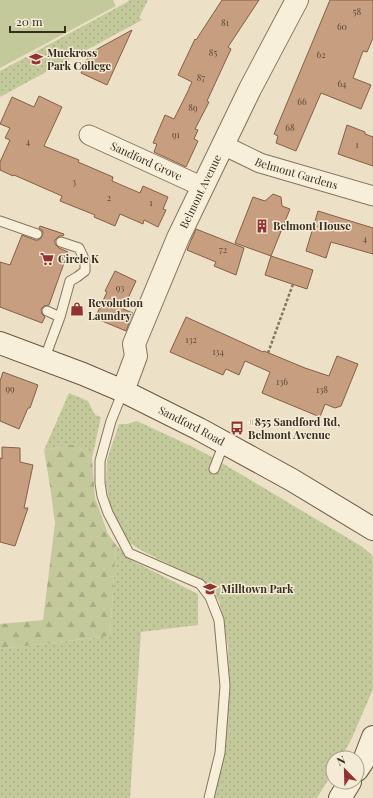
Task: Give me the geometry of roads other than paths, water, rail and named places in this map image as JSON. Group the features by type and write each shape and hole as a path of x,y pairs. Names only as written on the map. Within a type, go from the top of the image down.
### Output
{"main road":[{"name":"Belmont Avenue","path":"123,391 136,356 134,344 178,238 250,89 297,0"},
{"name":"Sandford Road","path":"1,346 83,374 123,391 292,480 373,529"},
{"path":"365,758 373,736"}],"street":[{"name":"Sandford Grove","path":"89,135 203,186"},
{"name":"Belmont Gardens","path":"223,144 260,163 373,196"}],"lane":[{"path":"0,221 37,234"},
{"path":"44,360 60,317 70,282 85,271 86,261 79,248 61,242"},
{"path":"47,312 60,317"},
{"path":"123,391 110,421 100,461 101,490 108,513 129,554 200,584 210,597 219,620 225,686 220,753 209,798"},
{"path":"214,469 224,443"}],"place":[{"name":"Muckross Park College","path":"36,59"},
{"name":"Belmont House","path":"262,226"},
{"name":"Circle K","path":"47,259"},
{"name":"Revolution Laundry","path":"77,309"},
{"name":"#855 Sandford Rd, Belmont Avenue","path":"237,428"},
{"name":"Milltown Park","path":"210,589"}]}
